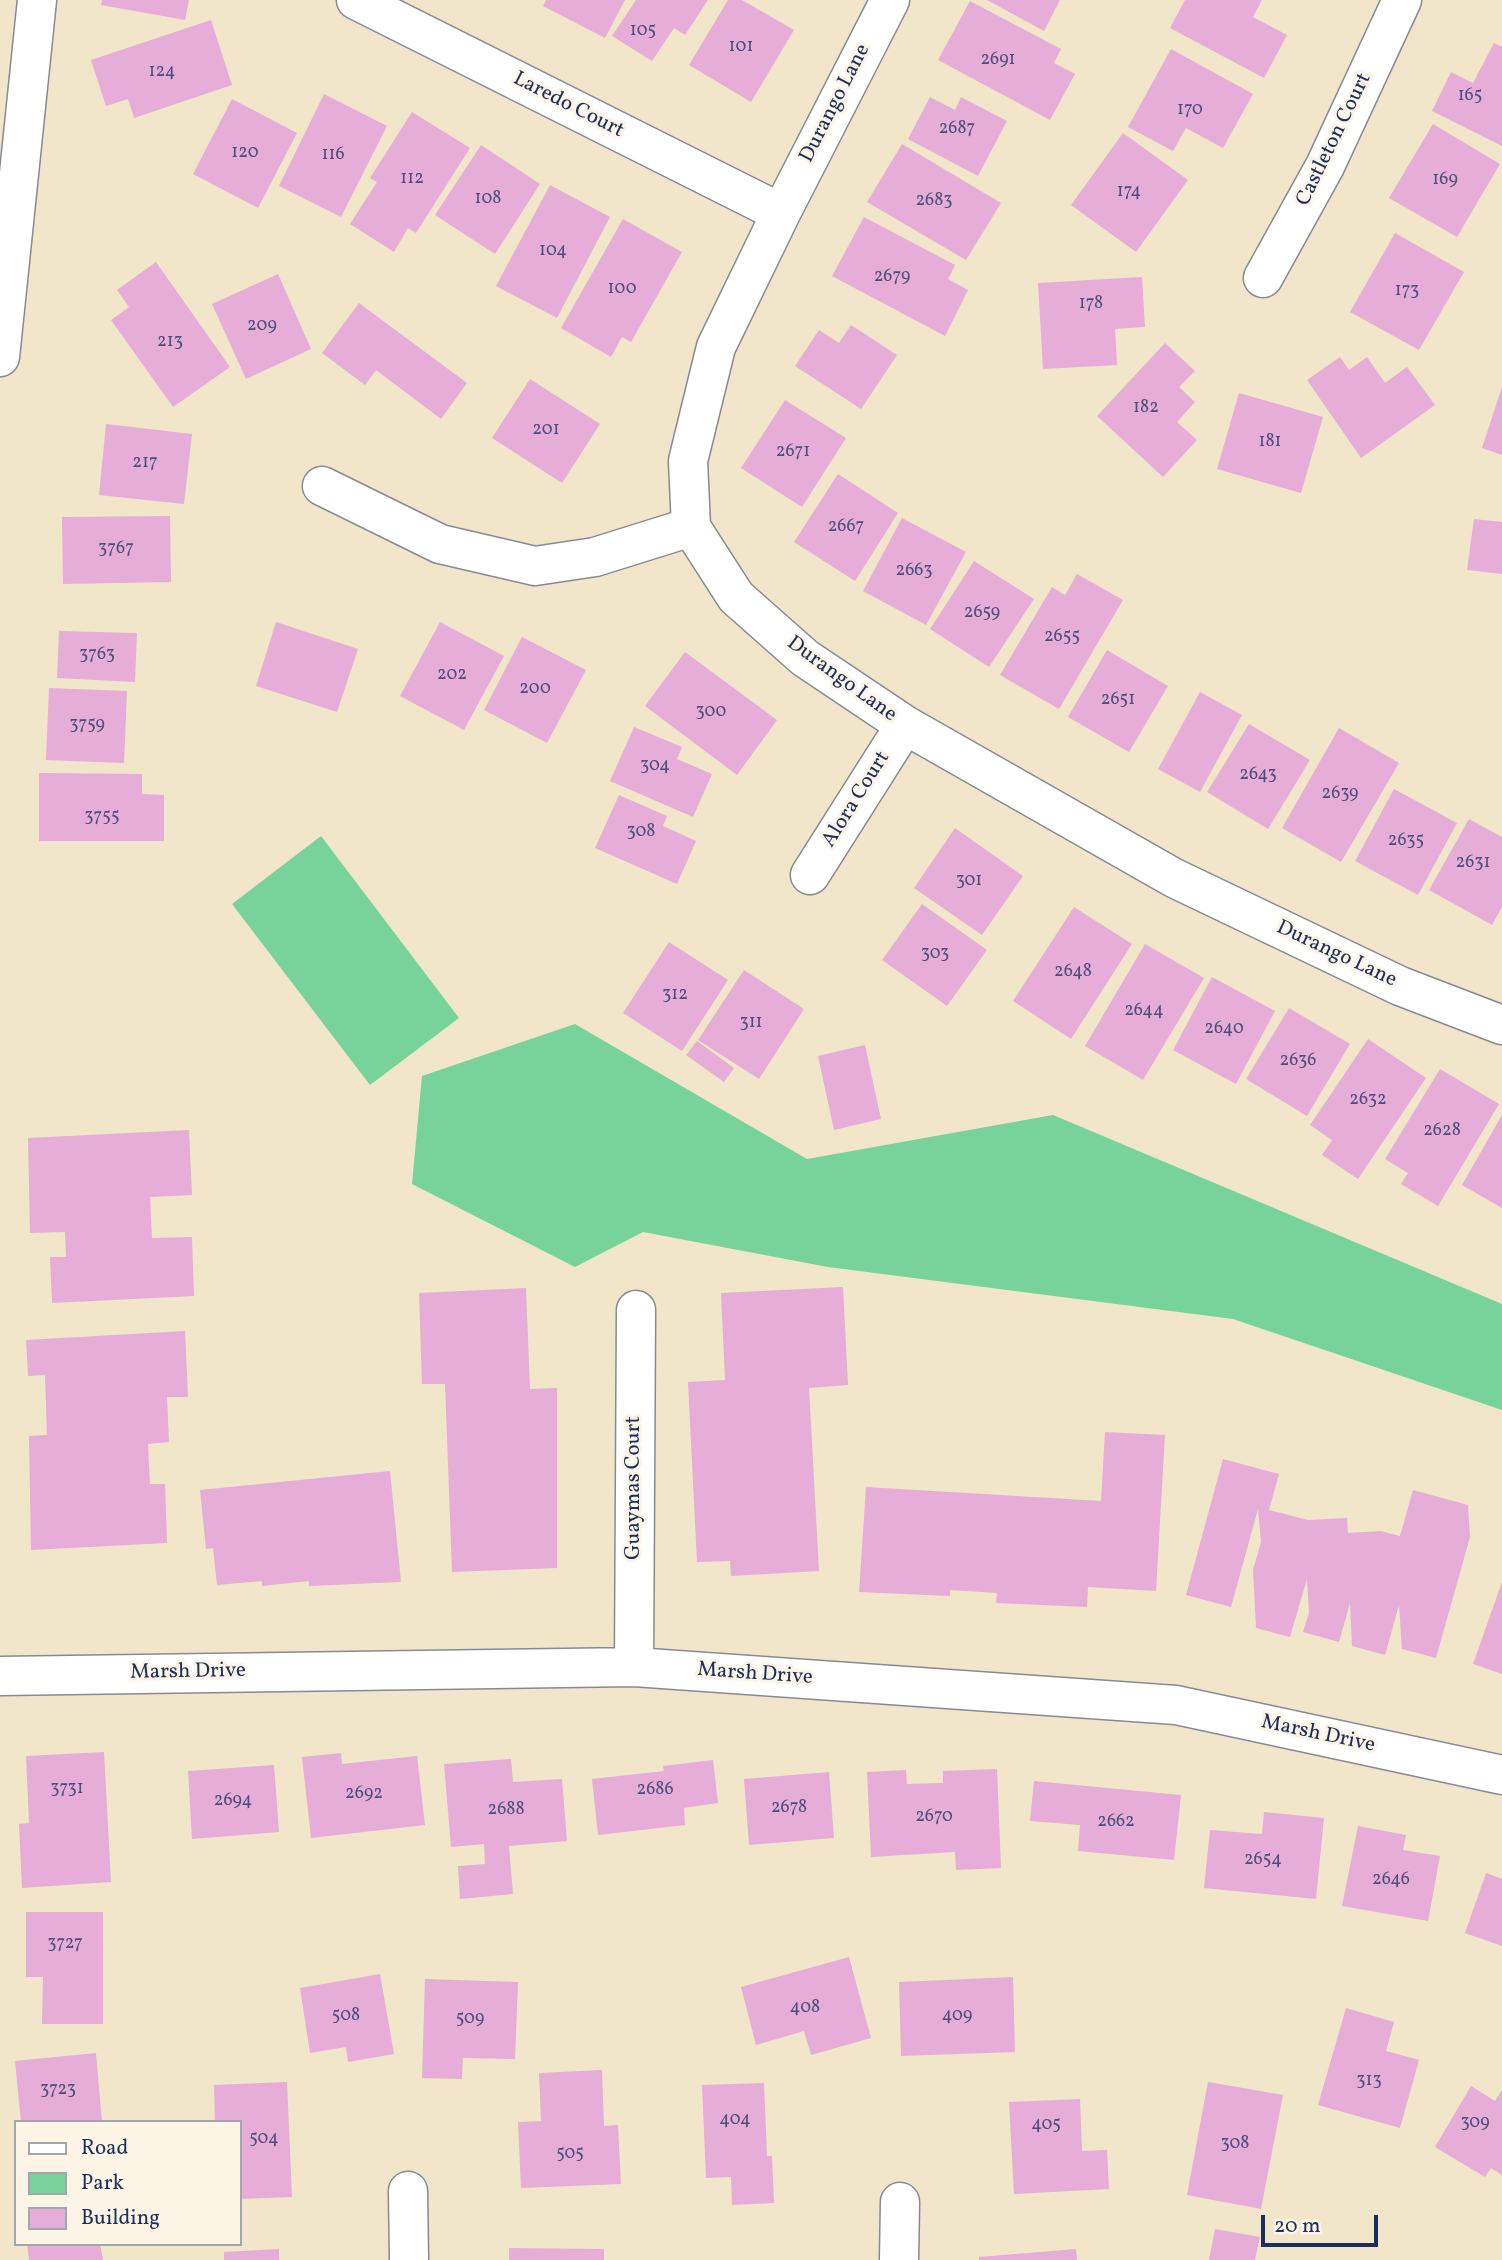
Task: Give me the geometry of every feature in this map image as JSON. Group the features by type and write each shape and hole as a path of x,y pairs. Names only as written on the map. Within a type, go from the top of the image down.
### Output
{"street":[{"path":"0,357 37,0"},
{"name":"Laredo Court","path":"356,0 781,213"},
{"name":"Durango Lane","path":"890,0 716,347 688,461 691,527 736,597 805,658 905,725 1174,878 1400,986 1502,1025"},
{"name":"Castleton Court","path":"1263,278 1325,166 1402,0"},
{"path":"322,486 440,544 535,566 595,557 691,527"},
{"name":"Alora Court","path":"810,876 905,725"},
{"name":"Guaymas Court","path":"634,1667 636,1310"},
{"name":"Marsh Drive","path":"0,1676 634,1667 1176,1705 1502,1775"},
{"path":"408,2191 409,2260"},
{"path":"899,2260 900,2202"}],"green space":[{"path":"321,836 459,1018 370,1085 232,904"},
{"path":"575,1024 807,1159 1053,1115 1502,1304 1502,1410 1233,1319 828,1267 643,1232 575,1267 412,1184 422,1076"}],"building":[{"path":"102,0 189,0 185,20 101,5"},
{"path":"546,0 625,0 605,38 543,6"},
{"path":"636,0 708,0 685,35 674,28 652,61 612,36"},
{"path":"728,0 742,0 794,30 751,102 689,65"},
{"path":"987,0 1060,0 1044,31"},
{"path":"1185,0 1262,0 1253,17 1287,35 1264,78 1170,28"},
{"path":"970,1 1061,49 1054,63 1075,74 1050,120 938,60"},
{"path":"211,20 232,85 134,118 128,99 106,106 91,60"},
{"path":"1494,43 1502,47 1502,146 1432,111 1451,72 1473,83"},
{"path":"1171,49 1253,94 1223,148 1186,128 1173,151 1128,127"},
{"path":"324,94 387,126 341,217 279,186"},
{"path":"930,97 955,110 961,97 1007,121 978,176 908,139"},
{"path":"232,99 297,133 258,208 193,174"},
{"path":"412,112 470,148 416,233 408,228 394,252 350,224 377,182 370,178"},
{"path":"1433,124 1500,164 1457,237 1389,198"},
{"path":"1123,133 1188,180 1136,252 1071,205"},
{"path":"902,144 1001,203 966,260 867,202"},
{"path":"481,145 540,184 495,254 435,215"},
{"path":"550,185 610,217 557,318 496,286"},
{"path":"864,217 955,265 948,279 968,290 945,336 832,276"},
{"path":"623,219 682,252 631,342 622,337 611,357 561,328"},
{"path":"1395,233 1464,272 1419,350 1350,312"},
{"path":"156,262 230,367 173,407 111,320 129,307 117,290"},
{"path":"278,274 311,349 246,379 212,304"},
{"path":"1142,277 1145,327 1115,329 1117,365 1043,369 1038,283"},
{"path":"359,303 467,383 441,419 376,370 365,385 322,353"},
{"path":"851,325 897,355 861,409 795,366 819,330 839,343"},
{"path":"1165,343 1195,371 1179,387 1195,402 1177,422 1197,440 1163,477 1097,416"},
{"path":"1340,357 1349,370 1367,357 1385,383 1407,367 1435,405 1361,458 1307,380"},
{"path":"530,379 600,424 562,483 492,438"},
{"path":"1502,387 1502,455 1482,448"},
{"path":"1239,393 1323,417 1301,493 1217,469"},
{"path":"785,400 846,438 802,507 741,468"},
{"path":"106,424 192,434 184,504 99,495"},
{"path":"838,474 898,513 855,581 794,542"},
{"path":"170,516 171,582 63,584 62,517"},
{"path":"902,518 966,552 926,625 863,591"},
{"path":"1474,519 1502,522 1502,574 1467,570"},
{"path":"974,561 1034,599 989,667 930,629"},
{"path":"1077,574 1123,600 1059,709 1000,675 1052,587 1065,595"},
{"path":"276,622 358,649 337,712 256,686"},
{"path":"440,622 504,656 464,730 400,696"},
{"path":"59,631 137,633 135,682 57,678"},
{"path":"522,637 586,670 547,743 484,710"},
{"path":"1107,650 1168,686 1129,752 1068,717"},
{"path":"685,652 777,720 737,775 645,706"},
{"path":"49,688 127,691 124,763 46,760"},
{"path":"1200,692 1242,715 1200,792 1158,769"},
{"path":"1249,724 1310,760 1268,829 1207,792"},
{"path":"634,727 682,747 677,759 712,774 693,817 610,781"},
{"path":"1339,728 1399,763 1341,862 1282,828"},
{"path":"39,773 142,774 142,794 164,795 164,841 39,841"},
{"path":"1394,789 1457,823 1418,895 1355,861"},
{"path":"619,795 667,816 663,826 696,841 677,884 595,848"},
{"path":"1469,819 1502,837 1502,907 1492,925 1429,890"},
{"path":"955,828 1023,876 982,935 914,888"},
{"path":"922,904 987,950 947,1006 882,960"},
{"path":"1074,907 1132,944 1071,1039 1013,1001"},
{"path":"669,942 728,980 682,1051 623,1013"},
{"path":"1145,944 1204,978 1143,1080 1085,1046"},
{"path":"744,970 804,1009 759,1079 698,1040"},
{"path":"1212,977 1275,1011 1236,1084 1173,1050"},
{"path":"1289,1008 1350,1044 1307,1116 1246,1079"},
{"path":"1368,1039 1426,1078 1358,1179 1322,1155 1332,1140 1310,1125"},
{"path":"697,1041 734,1068 724,1082 686,1055"},
{"path":"865,1045 881,1119 834,1130 818,1056"},
{"path":"1440,1069 1499,1104 1438,1206 1401,1184 1408,1173 1385,1159"},
{"path":"1502,1115 1502,1208 1462,1185"},
{"path":"189,1130 192,1195 150,1197 152,1238 192,1237 194,1296 52,1303 50,1257 66,1257 65,1232 30,1233 28,1138"},
{"path":"843,1287 848,1385 809,1388 819,1571 731,1576 730,1561 697,1562 688,1382 725,1380 721,1293"},
{"path":"526,1288 530,1389 557,1388 557,1568 452,1572 445,1384 422,1384 419,1293"},
{"path":"185,1331 188,1397 167,1397 169,1442 148,1444 150,1484 165,1484 167,1543 31,1550 29,1436 47,1435 45,1375 28,1376 26,1340"},
{"path":"1105,1432 1165,1435 1156,1591 1088,1587 1087,1607 996,1603 997,1593 950,1590 950,1596 859,1592 866,1487 1101,1501"},
{"path":"1223,1459 1279,1474 1269,1510 1308,1520 1347,1518 1348,1533 1381,1531 1400,1536 1413,1490 1468,1505 1470,1537 1436,1658 1402,1649 1399,1605 1385,1655 1352,1646 1350,1603 1339,1642 1303,1632 1309,1613 1307,1579 1290,1637 1256,1628 1253,1570 1261,1542 1258,1509 1231,1607 1186,1595"},
{"path":"390,1471 401,1582 309,1586 309,1581 262,1586 262,1581 217,1585 213,1548 206,1549 200,1490"},
{"path":"1502,1582 1502,1674 1473,1664"},
{"path":"104,1752 111,1882 22,1888 19,1824 29,1823 26,1756"},
{"path":"341,1753 342,1764 417,1756 425,1825 311,1838 302,1757"},
{"path":"511,1759 513,1782 562,1779 567,1841 509,1846 513,1894 460,1899 458,1866 485,1864 484,1844 451,1847 444,1764"},
{"path":"713,1760 718,1803 684,1808 685,1825 598,1835 592,1779 664,1771 663,1766"},
{"path":"274,1765 279,1832 192,1839 188,1771"},
{"path":"997,1769 1001,1868 956,1870 955,1852 871,1857 867,1772 906,1770 907,1784 943,1783 943,1771"},
{"path":"829,1772 834,1838 749,1845 744,1779"},
{"path":"1034,1781 1181,1795 1174,1860 1078,1851 1080,1825 1030,1821"},
{"path":"1264,1812 1324,1818 1316,1899 1204,1888 1210,1830 1262,1834"},
{"path":"1358,1826 1406,1835 1403,1850 1440,1856 1428,1921 1342,1906"},
{"path":"1486,1873 1502,1879 1502,1946 1465,1933"},
{"path":"26,1912 103,1912 103,2024 42,2024 43,1977 26,1977"},
{"path":"849,1957 871,2038 811,2055 804,2031 756,2045 741,1987"},
{"path":"380,1974 394,2054 348,2062 346,2047 310,2053 300,1988"},
{"path":"1013,1977 1015,2052 901,2056 899,1982"},
{"path":"425,1979 518,1982 515,2059 463,2058 462,2079 422,2078"},
{"path":"1346,2008 1394,2022 1386,2051 1419,2060 1400,2128 1318,2105"},
{"path":"96,2053 102,2120 21,2120 15,2061"},
{"path":"602,2070 604,2126 618,2125 621,2184 521,2188 518,2122 541,2121 539,2073"},
{"path":"287,2082 292,2197 242,2199 242,2120 215,2120 214,2085"},
{"path":"1208,2082 1283,2095 1261,2209 1187,2195"},
{"path":"764,2083 767,2156 772,2156 774,2203 732,2205 731,2177 706,2178 702,2085"},
{"path":"1471,2086 1495,2101 1502,2090 1502,2175 1491,2168 1485,2177 1435,2147"},
{"path":"1080,2099 1082,2151 1107,2150 1109,2189 1014,2194 1009,2102"},
{"path":"1215,2229 1260,2237 1255,2260 1209,2260"},
{"path":"27,2246 100,2246 103,2260 29,2260"},
{"path":"509,2248 604,2249 604,2260 509,2260"},
{"path":"279,2249 279,2260 224,2260 224,2252"},
{"path":"1076,2249 1077,2260 979,2260 979,2257"}]}
